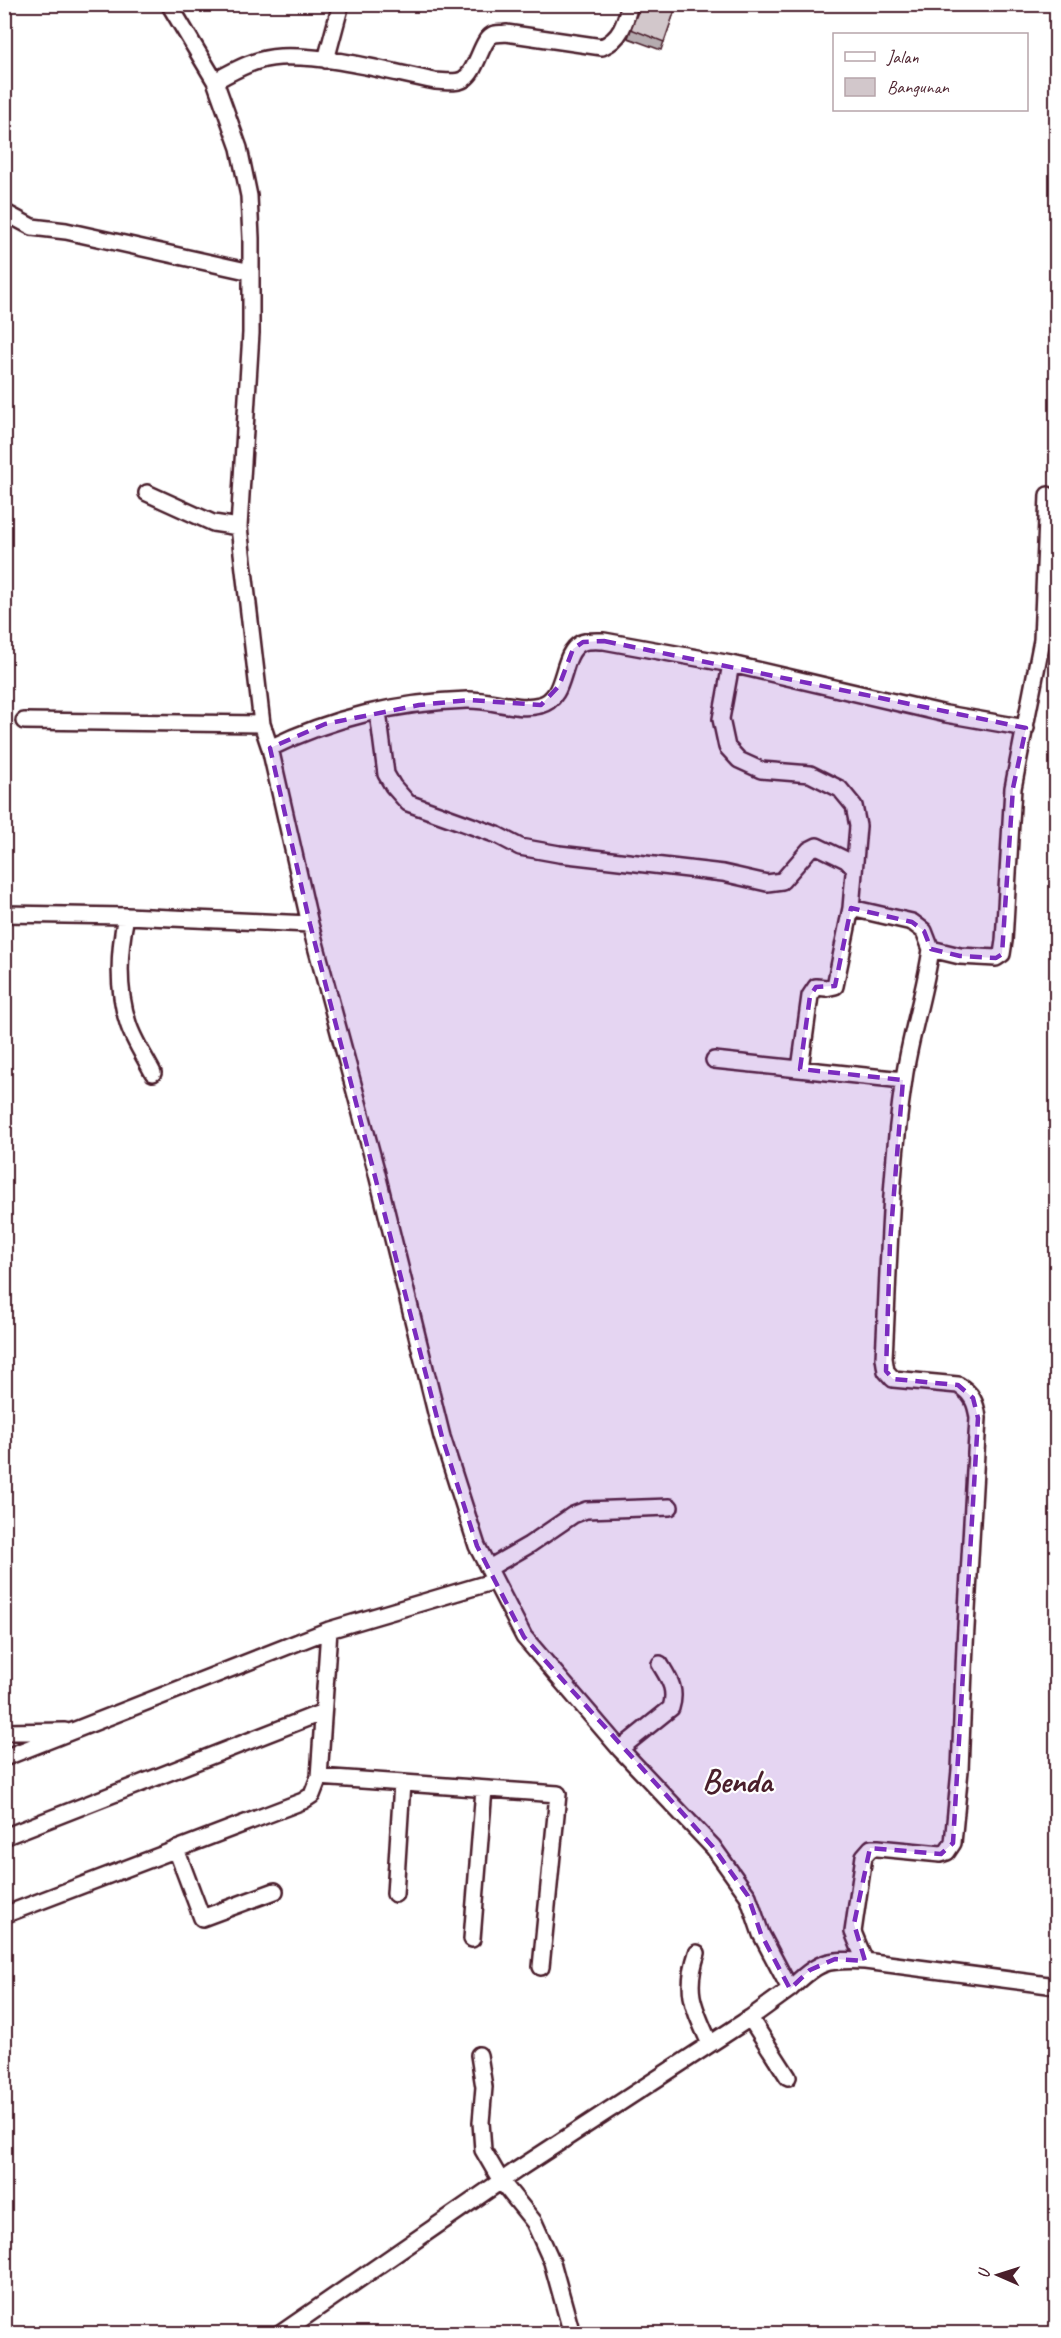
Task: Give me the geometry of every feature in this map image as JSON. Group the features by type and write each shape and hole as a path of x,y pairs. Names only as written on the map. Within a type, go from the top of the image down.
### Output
{"street":[{"path":"169,4 214,81 239,148 249,196 251,333 239,527 262,724 270,748 310,924 375,1166 442,1437 477,1546 524,1637 620,1749 713,1847 748,1896 761,1934 790,1989"},
{"path":"326,60 341,4"},
{"path":"214,81 249,63 278,57 326,60 435,81 453,82 464,79 476,63 489,38 494,34 506,33 602,47 609,44 617,37 624,24 630,4"},
{"path":"4,212 32,227 76,233 251,273"},
{"path":"147,493 213,524 239,527"},
{"path":"931,949 996,958 1002,954 1013,788 1042,640 1048,495"},
{"path":"270,748 325,724 378,712 469,700 522,706 541,705 551,698 559,686 573,649 583,642 604,641 731,664 946,714 1026,728"},
{"path":"731,664 721,719 727,747 739,760 760,771 810,774 840,789 854,806 858,826 851,908 835,986 816,987 810,996 800,1069"},
{"path":"378,712 386,774 408,803 497,835 520,847 559,854 723,873 767,883 782,881 809,850 817,846 846,860 854,868"},
{"path":"24,721 262,724"},
{"path":"851,908 912,922 924,932 931,949 903,1080 890,1243 884,1358 886,1371 893,1379 958,1385 968,1390 973,1398 978,1418 960,1770 953,1843 947,1852 941,1854 878,1848 871,1848 867,1852 863,1864 854,1924 854,1932 865,1961"},
{"path":"4,914 126,916 310,924"},
{"path":"126,916 121,943 122,996 128,1024 153,1073"},
{"path":"714,1060 903,1080"},
{"path":"4,1758 329,1630 492,1575 586,1510 670,1507"},
{"path":"4,1915 312,1795 318,1777 329,1630"},
{"path":"620,1749 671,1708 674,1687 660,1664"},
{"path":"4,1837 323,1712"},
{"path":"4,1732 74,1731"},
{"path":"318,1777 558,1794 541,1967"},
{"path":"395,1894 402,1783"},
{"path":"472,1939 484,1789"},
{"path":"176,1849 202,1918 275,1891"},
{"path":"697,1953 692,1968 692,2004 710,2044"},
{"path":"280,2334 501,2181 750,2018 790,1989 810,1970 835,1959 1056,1986"},
{"path":"750,2018 789,2077"},
{"path":"478,2055 484,2087 481,2122 483,2150 501,2181 534,2222 552,2262 572,2334"}],"highlighted area":[{"path":"604,641 1026,728 1013,788 1002,954 996,958 960,956 931,949 924,931 912,922 851,908 835,986 816,987 810,996 800,1069 903,1080 890,1243 886,1371 893,1379 958,1385 973,1398 978,1418 953,1843 941,1854 870,1848 854,1924 865,1961 835,1959 810,1970 790,1989 761,1934 748,1896 713,1847 524,1637 477,1546 442,1437 310,924 270,748 325,724 419,705 469,700 541,705 559,686 573,649 583,642"}],"building":[{"path":"640,4 677,4 664,42 631,29"}],"district":[{"name":"Benda","path":"737,1781"}]}
